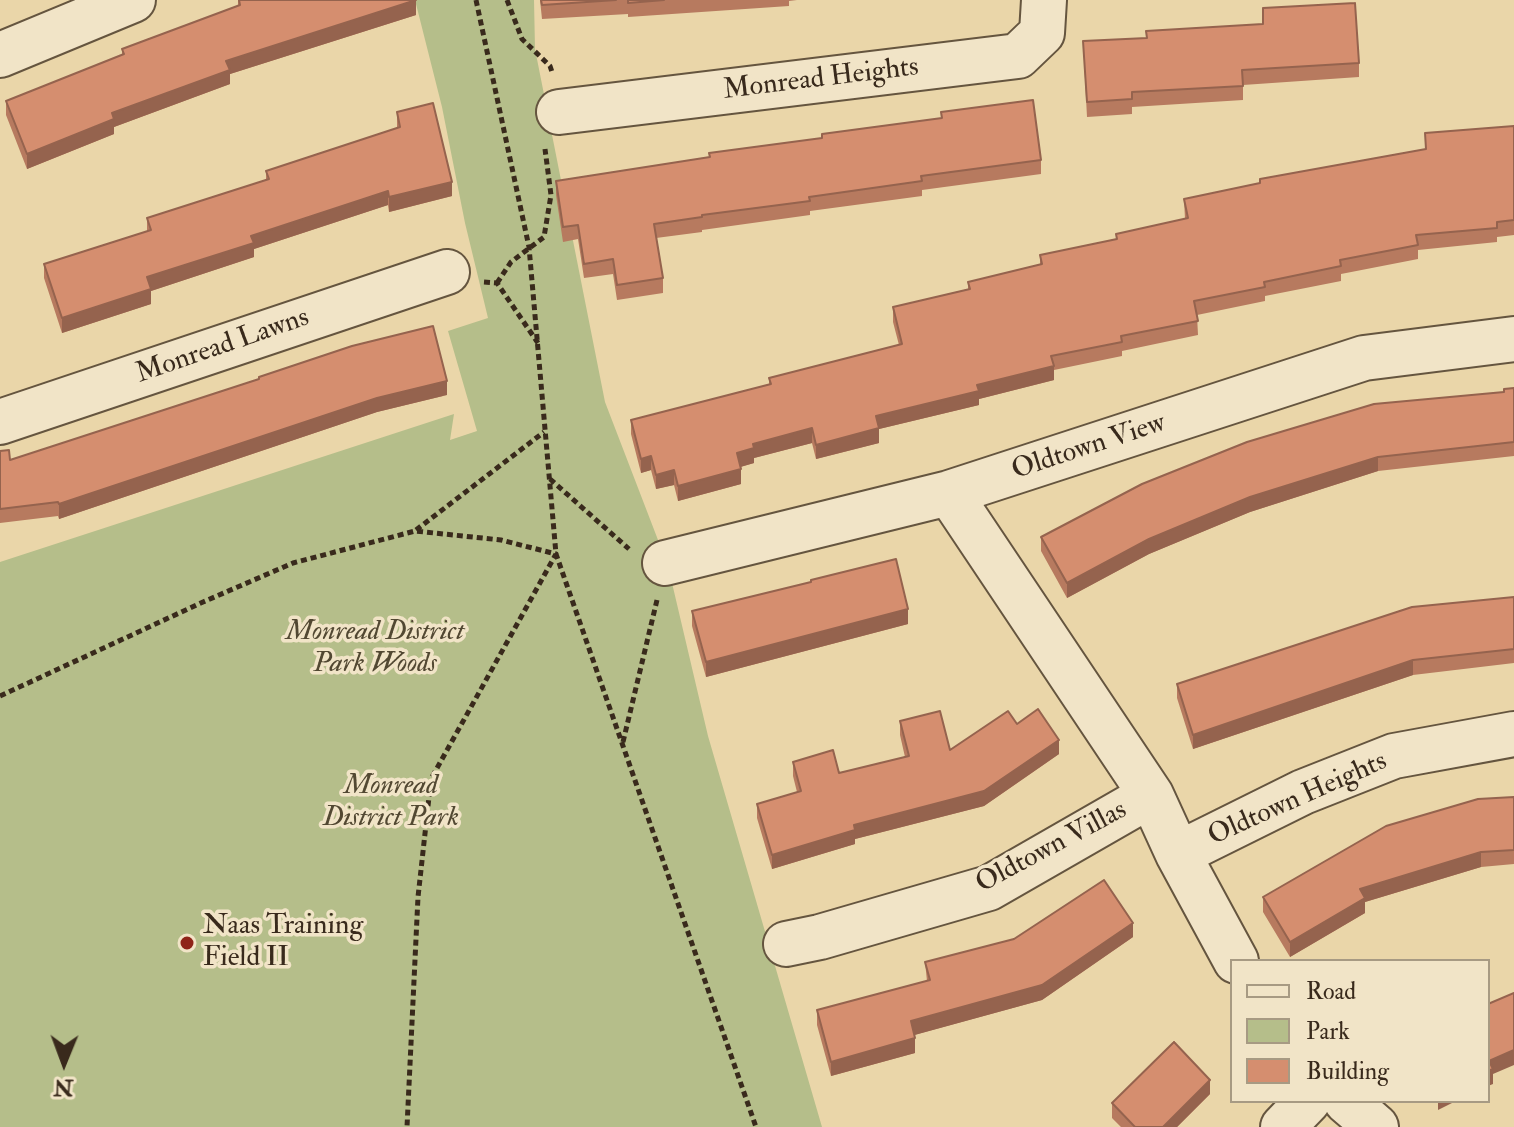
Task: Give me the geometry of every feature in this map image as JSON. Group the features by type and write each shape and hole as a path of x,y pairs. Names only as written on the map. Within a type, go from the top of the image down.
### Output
{"street":[{"path":"0,55 133,0"},
{"name":"Monread Heights","path":"556,94 1018,56 1042,33 1044,0"},
{"name":"Monread Lawns","path":"0,422 447,272"},
{"name":"Oldtown View","path":"654,572 949,493 1364,358 1514,339"},
{"name":"Oldtown Villas","path":"786,944 989,888 1151,795 949,493"},
{"name":"Oldtown Heights","path":"1178,854 1303,792 1394,756 1514,734"},
{"path":"1151,795 1178,854 1235,959"},
{"path":"1283,1127 1306,1103"},
{"path":"1348,1103 1376,1127"}],"path":[{"path":"476,0 529,247 556,554 756,1127"},
{"path":"497,283 511,262 544,237 551,195 545,144 556,94 550,66 522,39 507,0"},
{"path":"447,272 464,280 497,283"},
{"path":"497,283 538,344"},
{"path":"415,531 545,431"},
{"path":"549,478 654,572 623,745"},
{"path":"0,696 293,563 415,531 501,540 556,554"},
{"path":"407,1127 418,897 431,779 556,554"}],"green space":[{"name":"Monread District Park","path":"415,0 534,0 535,49 605,402 668,566 708,736 822,1127 0,1127 0,562 454,414 450,440 477,431 448,331 488,318"}],"building":[{"path":"239,0 416,0 226,61 230,70 112,113 114,119 27,154 6,101 124,54 122,49 240,5"},
{"path":"541,0 616,0 542,5"},
{"path":"628,0 664,0 628,3"},
{"path":"1355,3 1359,63 1242,70 1243,86 1132,92 1132,99 1087,102 1083,41 1147,38 1146,31 1263,24 1263,8"},
{"path":"1033,100 1041,160 921,176 922,181 654,224 663,278 617,285 613,259 584,264 578,225 563,227 556,181 710,157 709,153 822,138 822,134 942,118 941,112"},
{"path":"433,103 452,182 389,197 388,191 251,236 254,243 147,277 151,289 62,318 44,264 151,230 147,218 269,179 266,171 400,127 397,112"},
{"path":"1514,126 1514,220 1497,222 1497,228 1416,235 1418,245 1340,260 1341,266 1264,282 1265,287 1194,301 1198,321 1121,336 1122,342 1051,356 1054,366 977,385 979,391 876,416 879,428 816,445 812,428 753,444 754,448 737,453 741,469 678,486 674,470 656,475 651,456 641,459 631,420 771,384 769,378 902,344 893,307 970,289 968,282 1042,264 1040,255 1117,239 1116,234 1188,218 1184,199 1260,183 1260,179 1426,149 1425,133"},
{"path":"433,326 447,381 377,398 59,504 0,509 0,451 9,450 10,460 352,346"},
{"path":"1514,388 1514,442 1378,457 1250,497 1149,539 1067,583 1041,537 1142,484 1247,442 1374,404 1504,392 1504,389"},
{"path":"896,559 908,609 706,662 692,611"},
{"path":"1514,597 1514,649 1413,660 1193,735 1177,684 1412,607"},
{"path":"1038,709 1059,740 984,791 854,825 855,830 772,855 757,804 801,791 793,762 833,750 839,773 909,756 900,721 940,711 950,750 1008,711 1017,724"},
{"path":"1514,797 1514,850 1481,852 1360,889 1365,898 1290,942 1263,897 1386,826 1478,799"},
{"path":"1104,880 1133,923 1042,985 911,1021 915,1038 831,1062 817,1010 930,980 925,962 1014,939"},
{"path":"1514,993 1514,1050 1490,1061 1490,1003"},
{"path":"1174,1042 1210,1080 1163,1127 1135,1127 1112,1103"}],"place":[{"name":"Naas Training Field II","path":"187,943"}],"park label":[{"name":"Monread District Park Woods","path":"375,649"}]}
